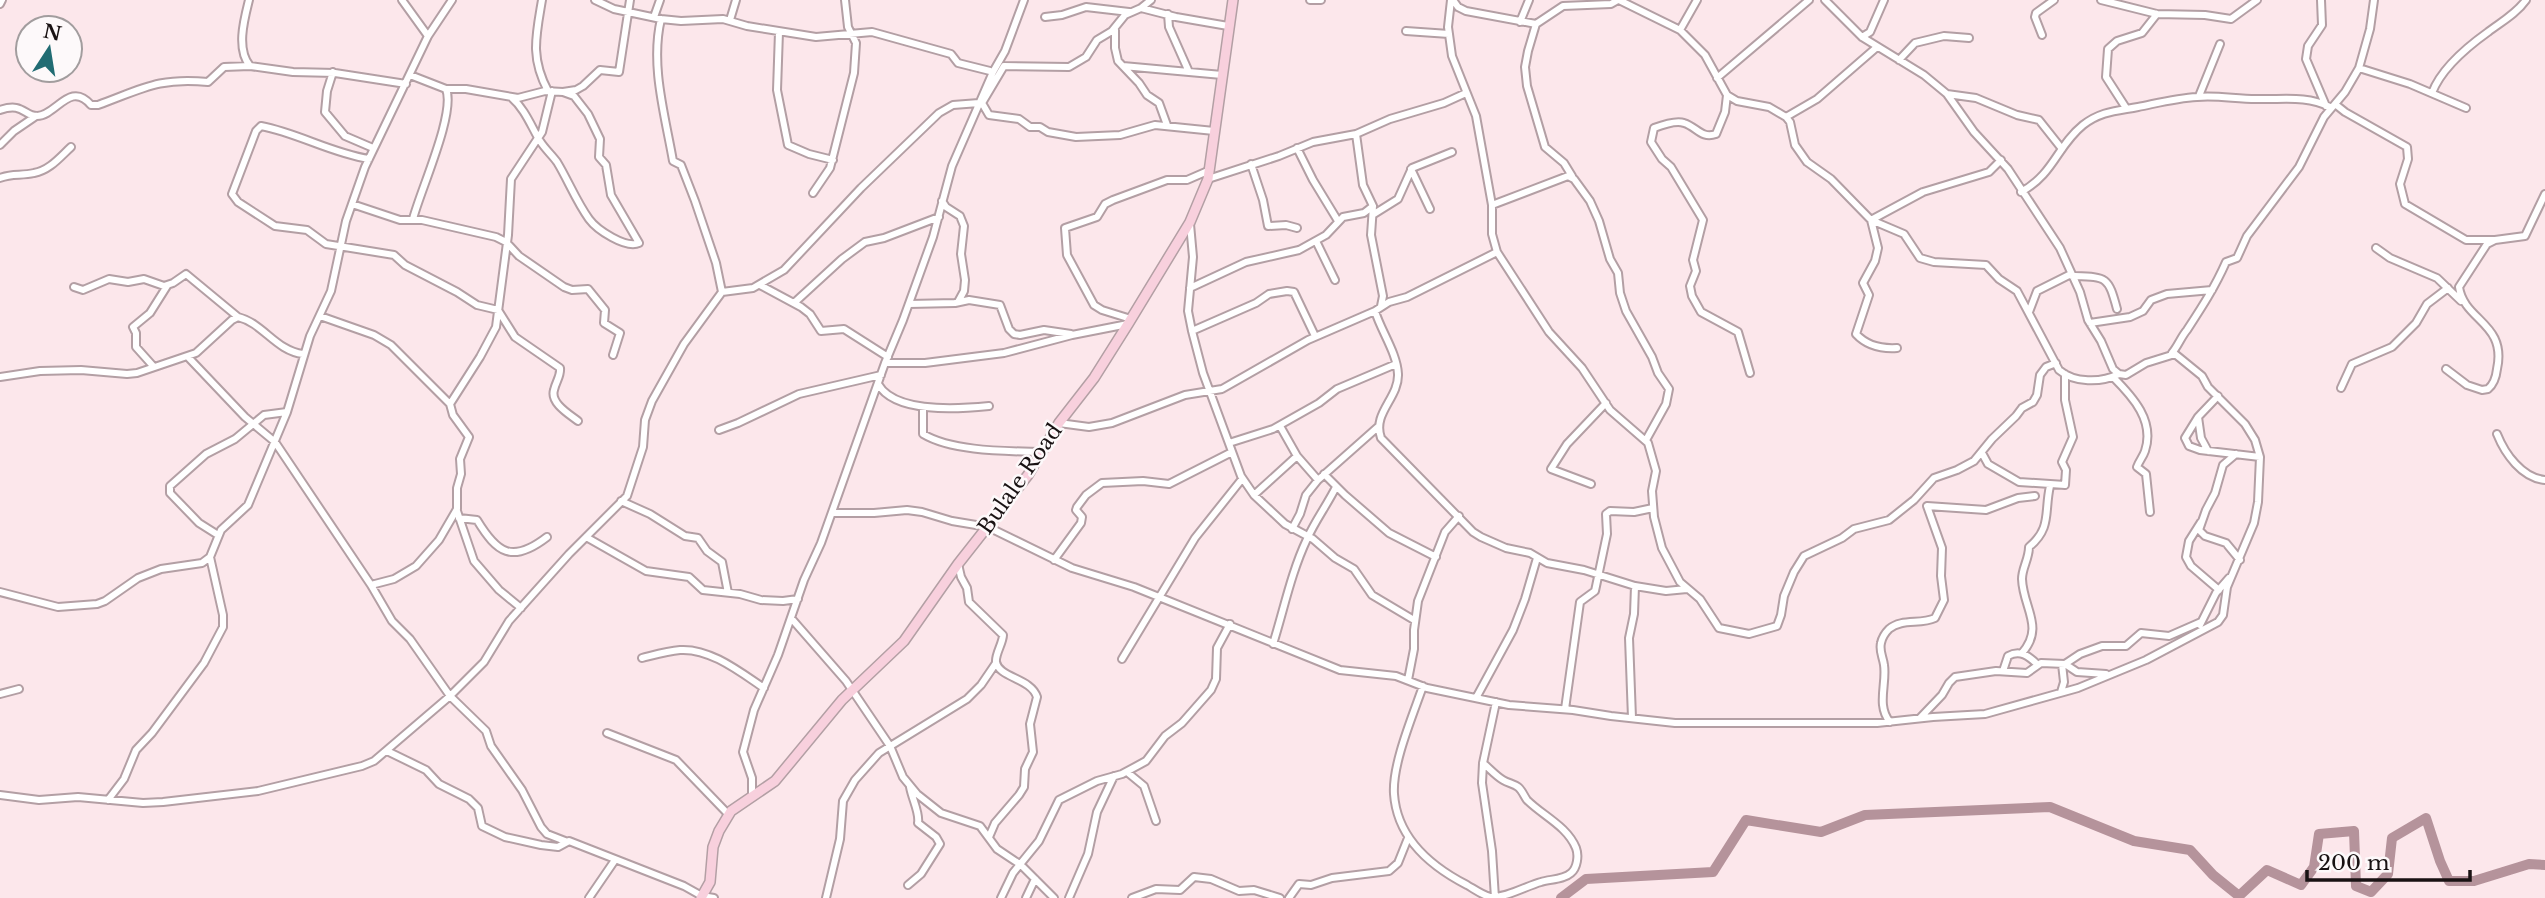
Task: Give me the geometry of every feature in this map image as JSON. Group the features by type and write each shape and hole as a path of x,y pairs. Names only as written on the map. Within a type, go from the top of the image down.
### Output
{"street":[{"path":"249,0 242,46 244,58 250,66"},
{"path":"402,0 428,36"},
{"path":"108,800 124,779 136,750 152,733 204,663 223,627 223,615 210,557 218,535 248,505 287,411 303,354 334,281 352,204 373,148 428,36 452,0"},
{"path":"450,404 492,336 498,310 511,179 543,129 550,91 536,61 536,24 542,0"},
{"path":"594,0 607,7 658,18 730,20 779,32 822,38 872,32 953,55 957,62 990,71"},
{"path":"563,92 582,87 600,70 619,72 630,0"},
{"path":"660,0 657,38 659,78 673,161 681,165 695,201 716,263 722,292"},
{"path":"730,20 736,0"},
{"path":"813,193 833,160 854,73 856,43 851,33 845,0"},
{"path":"752,796 751,774 743,752 754,710 832,513 909,304 939,217 953,166 1005,51 1024,0"},
{"path":"1045,18 1086,7 1129,12 1141,8 1151,0"},
{"name":"Bulale Road","path":"702,897 710,882 713,847 729,815 736,807 775,781 852,691 900,646 1094,378 1190,222 1209,174 1233,0"},
{"path":"1310,0 1321,0"},
{"path":"1452,0 1466,11 1536,24"},
{"path":"1452,0 1449,34 1452,56 1476,116 1492,205 1492,234 1497,251 1549,332 1582,368 1611,411 1646,440 1656,471 1652,491 1653,508 1662,548 1671,568 1687,589 1700,599 1720,628 1749,634 1777,626 1784,596 1804,556 1842,538 1854,529 1889,520 1914,500 1934,478 1968,465 2022,408 2033,402 2040,375 2046,367 2056,363"},
{"path":"1520,22 1529,0"},
{"path":"1646,440 1666,404 1669,389 1657,373 1652,357 1626,311 1618,273 1610,259 1602,229 1590,201 1564,163 1545,147 1527,86 1526,59 1536,24 1563,6 1611,4 1619,0 1680,30 1705,54 1727,95 1737,102 1769,107 1786,117 1790,122 1793,142 1798,151 1812,167 1831,179 1871,220 1904,234 1920,258 1934,262 1987,266 1998,278 2015,288 2056,363 2065,374 2091,380 2126,375 2146,363 2172,353 2217,284 2226,262 2237,258 2244,241 2300,167 2331,106 2359,68 2370,29 2374,0"},
{"path":"1680,30 1697,0"},
{"path":"1717,78 1809,0"},
{"path":"1825,0 1862,37 1923,75 1947,94 1974,132 2001,160 2055,238 2090,323 2116,375 2144,418 2146,447 2137,467 2146,474 2150,512"},
{"path":"1862,37 1870,32 1884,0"},
{"path":"2042,35 2036,13 2054,0"},
{"path":"2101,0 2157,14 2206,15 2231,19 2257,0"},
{"path":"2321,0 2322,25 2308,46 2306,59 2331,106"},
{"path":"2432,93 2444,72 2479,38 2508,18 2524,1"},
{"path":"1141,8 1228,26"},
{"path":"981,103 1004,66 1069,67 1087,57 1097,40 1115,28 1129,12"},
{"path":"1168,14 1169,27 1189,72"},
{"path":"2126,108 2106,77 2108,49 2117,41 2142,33 2157,14"},
{"path":"1115,28 1115,48 1121,66 1139,83 1148,97 1158,102 1167,125"},
{"path":"1406,31 1449,34"},
{"path":"779,32 777,90 788,143 792,148 833,160"},
{"path":"1899,60 1915,43 1944,36 1969,38"},
{"path":"2199,96 2220,44"},
{"path":"1786,117 1817,99 1877,47"},
{"path":"0,145 14,131 36,116 74,97 86,99 94,106 154,83 187,79 208,82 224,67 250,66 293,72 333,72 406,85"},
{"path":"1121,66 1222,75"},
{"path":"2359,68 2410,84 2466,108"},
{"path":"333,72 327,91 325,112 345,136 373,148"},
{"path":"410,75 446,89 466,89 518,98 550,91 574,96 597,132 600,139 599,157 606,165 611,195 639,243 633,246 623,243 590,220 558,163 538,138 521,105 512,97"},
{"path":"413,219 442,128 448,94 446,89"},
{"path":"1130,322 1094,305 1067,256 1065,228 1097,217 1105,204 1112,200 1167,180 1187,180 1251,164 1320,140 1356,134 1390,119 1444,103 1466,93"},
{"path":"1947,94 1976,98 2017,115 2039,120 2062,149"},
{"path":"1727,95 1725,113 1714,136 1700,134 1685,123 1676,122 1654,128 1651,142 1671,167 1703,220 1693,260 1696,271 1690,288 1695,303 1701,312 1738,332 1750,373"},
{"path":"2021,192 2047,173 2062,149 2083,124 2117,108 2199,96 2295,98 2345,112 2407,147 2408,159 2400,184 2409,208 2466,240 2525,236 2545,194"},
{"path":"981,103 989,115 1019,119 1030,127 1076,137 1121,135 1147,127 1167,125 1214,131"},
{"path":"0,795 39,800 78,797 143,803 163,802 258,791 374,761 450,696 488,656 504,628 521,608 628,493 643,447 645,420 656,394 687,339 722,292 745,290 778,275 801,254 861,188 939,113 953,105 981,103"},
{"path":"0,110 18,107 36,116"},
{"path":"369,159 317,146 261,126 256,131 253,145 232,189 233,198 275,226 307,230 322,242 394,255 410,268 460,293 477,305 498,310 515,337 560,368 554,396 564,410 578,421"},
{"path":"1356,134 1363,185 1374,214 1371,231 1382,293 1377,309 1396,365 1397,385 1382,413 1379,426 1379,434 1386,444 1476,534 1506,548 1635,586 1666,591 1687,589"},
{"path":"0,178 9,174 42,170 71,147"},
{"path":"1297,148 1338,221"},
{"path":"1374,214 1398,199 1411,169 1452,152"},
{"path":"1871,220 1923,192 1989,172 2001,160"},
{"path":"1251,164 1268,226 1286,225 1297,228"},
{"path":"1411,169 1430,209"},
{"path":"1492,205 1572,176"},
{"path":"942,201 960,216 964,226 961,254 964,291 957,302"},
{"path":"352,204 400,220 413,219 463,229 506,242 519,256 564,286 572,290 590,290 605,310 604,323 620,333 613,355"},
{"path":"1190,288 1246,262 1295,251 1316,241 1345,216 1364,213 1373,206"},
{"path":"794,303 842,258 865,242 884,238 939,217"},
{"path":"1871,220 1878,248 1875,261 1863,283 1869,295 1856,334 1866,343 1880,348 1897,348"},
{"path":"1190,222 1193,257 1188,311 1192,331 1209,389 1242,479 1254,495 1292,530 1354,569 1372,595 1415,621"},
{"path":"2470,309 2460,293 2460,284 2484,247 2495,240"},
{"path":"1316,241 1335,280"},
{"path":"2376,248 2390,258 2437,278 2493,333 2499,362 2494,382 2488,389 2474,388 2446,369"},
{"path":"1059,423 1089,427 1112,423 1154,405 1229,385 1315,337 1411,295 1486,259 1497,251"},
{"path":"153,366 136,347 134,327 150,313 167,286 183,275 190,275 238,317 250,322 288,351 303,354"},
{"path":"2029,312 2037,291 2072,275 2106,281 2110,285 2117,309"},
{"path":"74,286 83,290 109,279 128,282 144,279 159,286 167,286"},
{"path":"760,285 810,314 821,331 846,330 887,360 925,363 1004,353 1130,322"},
{"path":"2341,388 2352,364 2392,347 2416,323 2427,304 2448,288"},
{"path":"1192,331 1269,295 1290,290 1294,292 1308,318 1315,337"},
{"path":"2090,323 2130,317 2143,311 2151,300 2167,294 2211,290"},
{"path":"909,304 971,300 1000,305 1009,329 1017,335 1044,330 1072,335"},
{"path":"320,316 374,335 391,345 450,404 453,415 469,437 460,459 457,509 474,561 499,590 521,608"},
{"path":"0,377 24,372 81,370 127,374 188,356 202,349 238,317"},
{"path":"832,513 907,510 988,527 1079,571 1124,583 1340,670 1385,674 1423,686 1496,702 1705,724 1890,722 1985,714 2078,688 2146,660 2218,622 2222,617 2226,592 2251,532 2258,505 2260,457 2249,429 2208,387 2202,376 2172,353"},
{"path":"188,356 226,398 275,442 371,585 392,621 410,639 450,696 486,731 491,746 522,790 541,827 550,836 684,886 702,897 714,898"},
{"path":"1229,443 1280,426 1337,389 1396,365"},
{"path":"1982,453 1988,464 2019,482 2065,485 2066,470 2062,462 2073,437 2065,400 2065,374"},
{"path":"719,430 799,394 881,375"},
{"path":"878,384 888,396 923,407 989,405"},
{"path":"2218,396 2187,433 2187,443 2207,451 2260,457"},
{"path":"1591,484 1552,471 1552,468 1567,444 1606,403"},
{"path":"923,407 923,434 938,441 986,450 1043,452"},
{"path":"218,535 199,523 170,493 170,486 206,454 227,444 268,413 287,411"},
{"path":"2198,417 2201,438 2207,451"},
{"path":"1280,426 1297,456 1318,480"},
{"path":"1292,530 1306,495 1318,480 1379,426"},
{"path":"2497,434 2506,452 2526,474 2545,480"},
{"path":"1054,560 1082,523 1077,507 1096,486 1143,481 1170,484 1232,452"},
{"path":"2219,590 2191,566 2186,557 2189,541 2213,499 2223,465 2236,454"},
{"path":"1254,495 1297,456"},
{"path":"1324,474 1389,533 1436,557"},
{"path":"1122,659 1198,533 1242,479"},
{"path":"2003,671 2008,656 2022,653 2031,643 2033,631 2023,588 2023,570 2029,558 2029,547 2040,537 2046,525 2050,486"},
{"path":"1273,643 1287,591 1307,537 1336,487"},
{"path":"1890,722 1884,714 1883,703 1884,666 1880,648 1884,636 1898,624 1935,618 1944,600 1942,545 1927,506 1986,510 2018,498 2035,496"},
{"path":"621,501 650,514 675,531 698,538 708,551 722,562 728,593"},
{"path":"1565,709 1580,602 1582,598 1595,592 1607,534 1607,512 1641,512 1653,508"},
{"path":"371,585 399,577 416,566 437,544 457,509"},
{"path":"1408,680 1415,645 1418,601 1445,532 1459,516"},
{"path":"459,517 477,520 490,541 506,551 525,550 547,537"},
{"path":"2202,521 2200,532 2226,543 2240,560"},
{"path":"586,537 646,571 662,575 684,575 703,590 761,600 798,599"},
{"path":"0,592 58,607 97,604 138,578 161,569 202,563 210,557"},
{"path":"1476,698 1513,630 1538,558"},
{"path":"826,898 840,839 844,798 872,760 964,701 981,685 996,663 1003,635 969,601 958,564"},
{"path":"2197,632 2219,590 2233,575"},
{"path":"1632,718 1629,638 1634,614 1635,586"},
{"path":"791,618 846,681 890,746 909,786 919,816 918,823 936,837 940,844 921,874 908,885"},
{"path":"2064,664 2080,653 2102,646 2126,646 2141,634 2169,636 2202,622"},
{"path":"1001,898 1009,880 1038,841 1059,800 1146,761 1165,736 1186,718 1215,685 1217,648 1230,624"},
{"path":"642,659 679,650 694,651 728,664 764,688"},
{"path":"2022,653 2038,665"},
{"path":"1920,718 1955,677 2003,671 2027,673 2045,662 2064,664 2085,674 2109,674"},
{"path":"989,837 995,823 1024,787 1025,769 1033,751 1030,724 1037,697 1030,684 1009,675 996,663"},
{"path":"2061,692 2064,664"},
{"path":"1423,686 1401,750 1394,783 1397,808 1408,838 1423,857 1445,874 1495,898 1568,875 1576,868 1577,852 1550,817 1529,802 1518,787 1503,780 1483,763"},
{"path":"0,694 19,689"},
{"path":"1495,898 1492,851 1482,792 1483,763 1496,702"},
{"path":"607,733 676,760 729,815"},
{"path":"387,751 426,770 439,784 469,799 478,808 482,826 490,831 515,840 556,847 565,841"},
{"path":"1126,772 1144,786 1156,821"},
{"path":"1079,898 1069,897 1088,854 1097,812 1114,776"},
{"path":"909,786 934,809 980,826 997,849 1021,865 1055,898"},
{"path":"1289,898 1299,884 1311,885 1332,878 1389,871 1398,863 1408,838"},
{"path":"589,898 615,860"},
{"path":"1132,898 1156,889 1181,890 1194,877 1208,879 1237,891 1254,890 1280,898"},
{"path":"1026,898 1035,879"}],"waterway":[{"path":"1561,898 1586,879 1713,872 1746,820 1821,832 1865,815 2050,807 2134,841 2190,850 2213,875 2239,896 2267,870 2301,885 2314,867 2319,834 2354,831 2356,886 2371,892 2388,874 2392,838 2426,818 2449,881 2474,881 2529,864 2545,865"}]}
